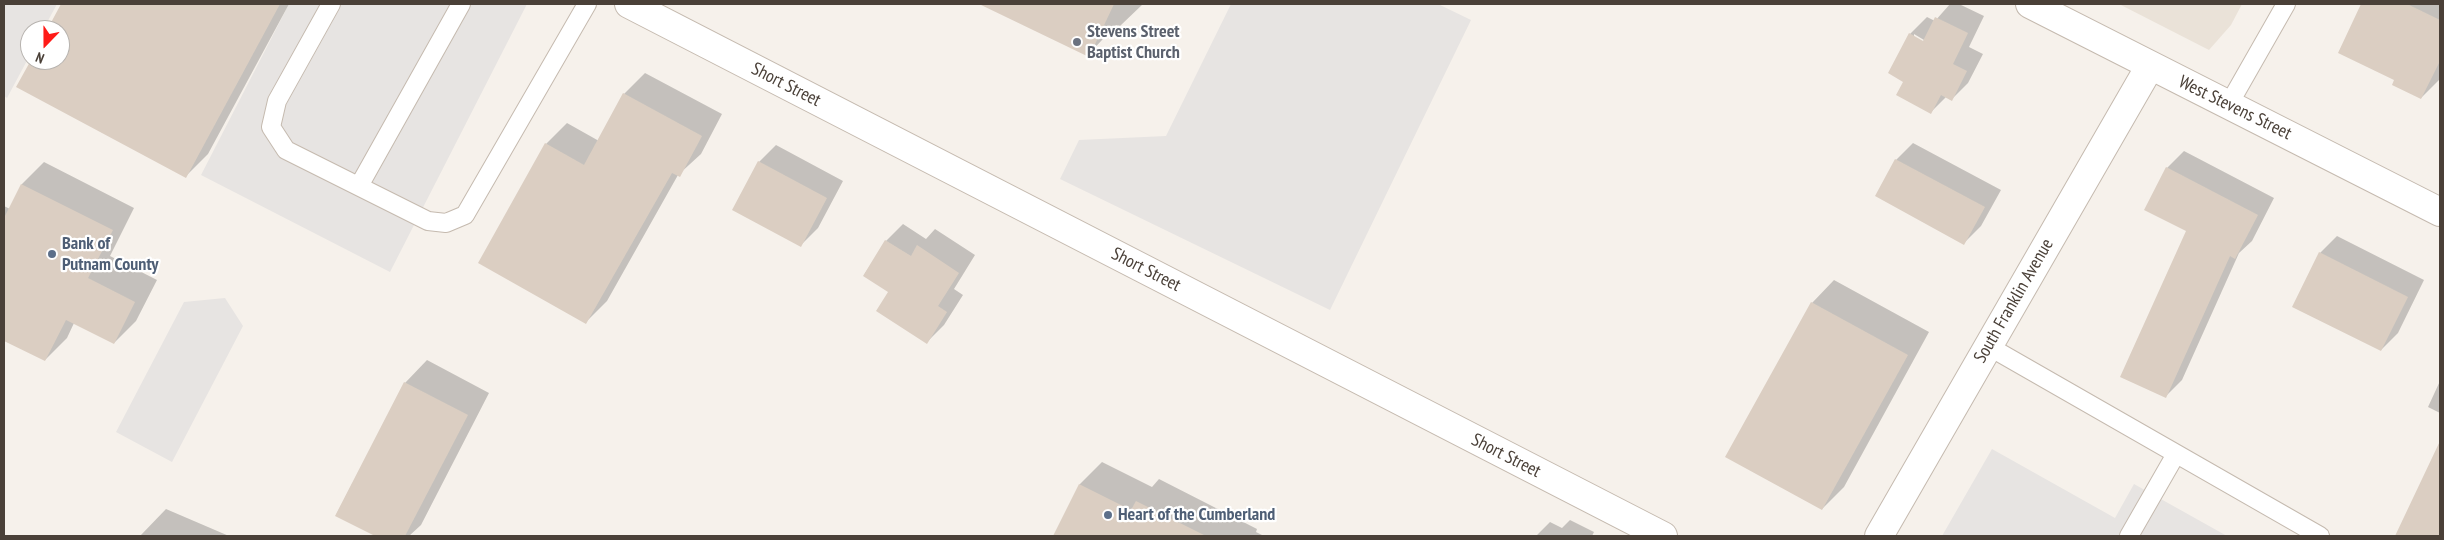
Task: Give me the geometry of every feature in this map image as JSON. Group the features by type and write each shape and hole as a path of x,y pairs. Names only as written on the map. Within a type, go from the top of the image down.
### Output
{"street":[{"name":"Short Street","path":"629,4 1662,536"},
{"name":"West Stevens Street","path":"2030,4 2440,212"},
{"name":"South Franklin Avenue","path":"1879,536 2150,66"}],"lane":[{"path":"331,4 277,101 271,127 286,150 428,221 446,223 466,215 587,4"},
{"path":"359,186 460,4"},
{"path":"2229,104 2286,4"},
{"path":"1988,346 2320,536"},
{"path":"2129,536 2176,454"}],"shaded area":[{"path":"4,4 57,4 48,20 20,20 20,70 22,70 7,98 4,96"},
{"path":"289,4 527,4 390,272 201,175"},
{"path":"1231,4 1438,4 1471,20 1330,310 1060,179 1079,140 1166,136"},
{"path":"2119,4 2242,4 2231,25 2209,50"},
{"path":"225,298 243,326 172,462 116,432 184,302"},
{"path":"1992,449 2115,518 2134,484 2227,536 1942,536"}],"building":[{"path":"61,4 280,4 186,178 16,87 25,70 70,70 70,20 52,20"},
{"name":"Stevens Street Baptist Church","path":"979,4 1114,4 1089,57"},
{"path":"2361,4 2407,4 2440,20 2440,61 2421,99 2392,85 2394,80 2338,53"},
{"path":"1935,17 1968,33 1953,64 1967,71 1952,101 1941,95 1931,114 1896,95 1903,82 1888,73 1909,33 1923,41"},
{"path":"623,93 702,136 680,177 672,173 586,324 478,263 545,143 584,165"},
{"path":"1895,159 1985,207 1964,245 1875,196"},
{"path":"758,161 827,198 801,247 732,210"},
{"path":"2166,167 2258,215 2235,259 2230,256 2166,398 2120,377 2186,231 2144,210"},
{"name":"Bank of Putnam County","path":"21,184 113,230 88,278 135,302 114,344 66,320 45,361 4,341 4,218"},
{"path":"885,240 911,256 917,245 959,273 938,306 947,312 927,344 876,311 888,292 863,276"},
{"path":"2319,252 2408,297 2381,351 2292,307"},
{"path":"1811,302 1908,355 1822,510 1725,457"},
{"path":"404,382 468,415 405,536 375,536 335,516"},
{"path":"2440,441 2440,536 2395,536"},
{"name":"Heart of the Cumberland","path":"1079,484 1131,510 1136,501 1206,536 1053,536"}],"place":[{"name":"Stevens Street Baptist Church","path":"1077,42"},
{"name":"Bank of Putnam County","path":"52,254"},
{"name":"Heart of the Cumberland","path":"1108,515"}]}
